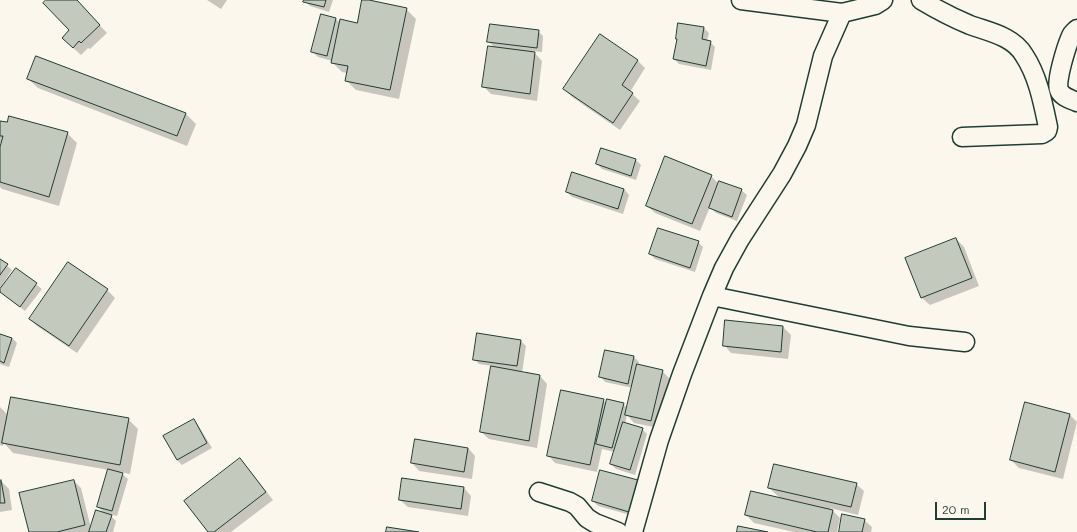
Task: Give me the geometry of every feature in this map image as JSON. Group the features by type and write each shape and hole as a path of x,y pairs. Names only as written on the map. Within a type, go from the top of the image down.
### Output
{"street":[{"path":"741,0 842,13 875,4 883,0"},
{"path":"921,0 969,25 996,34 1015,44 1024,54 1042,97 1048,127 1047,131 1042,134 962,137"},
{"path":"633,532 659,440 682,374 712,296 724,268 740,238 782,174 798,146 806,124 823,56 842,13"},
{"path":"1077,29 1071,36 1059,74 1058,88 1061,93 1077,102"},
{"path":"712,296 909,336 965,342"},
{"path":"539,492 570,502 577,506 587,518 595,523 618,532"}],"building":[{"path":"46,0 77,0 100,25 81,43 79,41 73,48 62,38 69,30 43,3"},
{"path":"304,0 326,0 324,7 303,2"},
{"path":"362,0 369,0 407,8 390,90 345,81 348,66 331,63 340,19 357,23"},
{"path":"321,14 336,18 327,56 311,52"},
{"path":"678,23 704,27 702,39 711,41 706,66 673,59 677,39"},
{"path":"490,24 539,30 537,48 487,42"},
{"path":"600,34 638,60 622,85 633,93 613,123 563,89"},
{"path":"488,46 535,52 530,94 482,87"},
{"path":"36,56 186,113 177,136 27,79"},
{"path":"9,116 68,132 49,197 0,182 0,147 3,136 0,136 0,121 7,122"},
{"path":"601,148 636,159 631,176 596,164"},
{"path":"665,156 712,175 692,224 646,206"},
{"path":"572,172 624,189 618,209 566,192"},
{"path":"719,181 742,189 732,217 709,208"},
{"path":"658,228 699,241 690,268 649,254"},
{"path":"956,238 972,278 921,298 905,258"},
{"path":"0,259 8,264 0,275"},
{"path":"68,262 108,289 69,346 29,319"},
{"path":"16,268 37,283 20,307 0,292 0,289"},
{"path":"725,320 783,326 781,352 723,346"},
{"path":"477,333 521,340 517,366 473,360"},
{"path":"0,334 12,338 4,363 0,361"},
{"path":"605,350 634,356 628,384 599,377"},
{"path":"637,364 663,370 651,421 625,415"},
{"path":"491,366 540,375 529,441 480,432"},
{"path":"561,390 604,399 590,465 547,456"},
{"path":"11,397 129,418 120,465 2,443"},
{"path":"607,399 624,403 612,448 596,444"},
{"path":"1025,402 1070,414 1055,472 1010,460"},
{"path":"194,419 207,443 177,460 163,436"},
{"path":"623,422 643,428 630,470 610,464"},
{"path":"415,439 468,448 464,472 411,463"},
{"path":"240,458 266,492 214,532 208,532 184,501"},
{"path":"774,464 857,483 851,507 768,488"},
{"path":"108,469 123,473 112,511 97,507"},
{"path":"600,470 638,480 629,512 592,501"},
{"path":"402,478 464,487 461,509 399,500"},
{"path":"1,480 5,503 0,503"},
{"path":"74,480 85,525 57,532 29,532 19,493"},
{"path":"751,491 833,510 828,532 817,532 745,515"},
{"path":"96,510 112,515 106,532 89,532"},
{"path":"842,514 865,519 862,532 839,532"},
{"path":"738,526 768,532 737,532"},
{"path":"387,527 419,532 386,532"}]}
